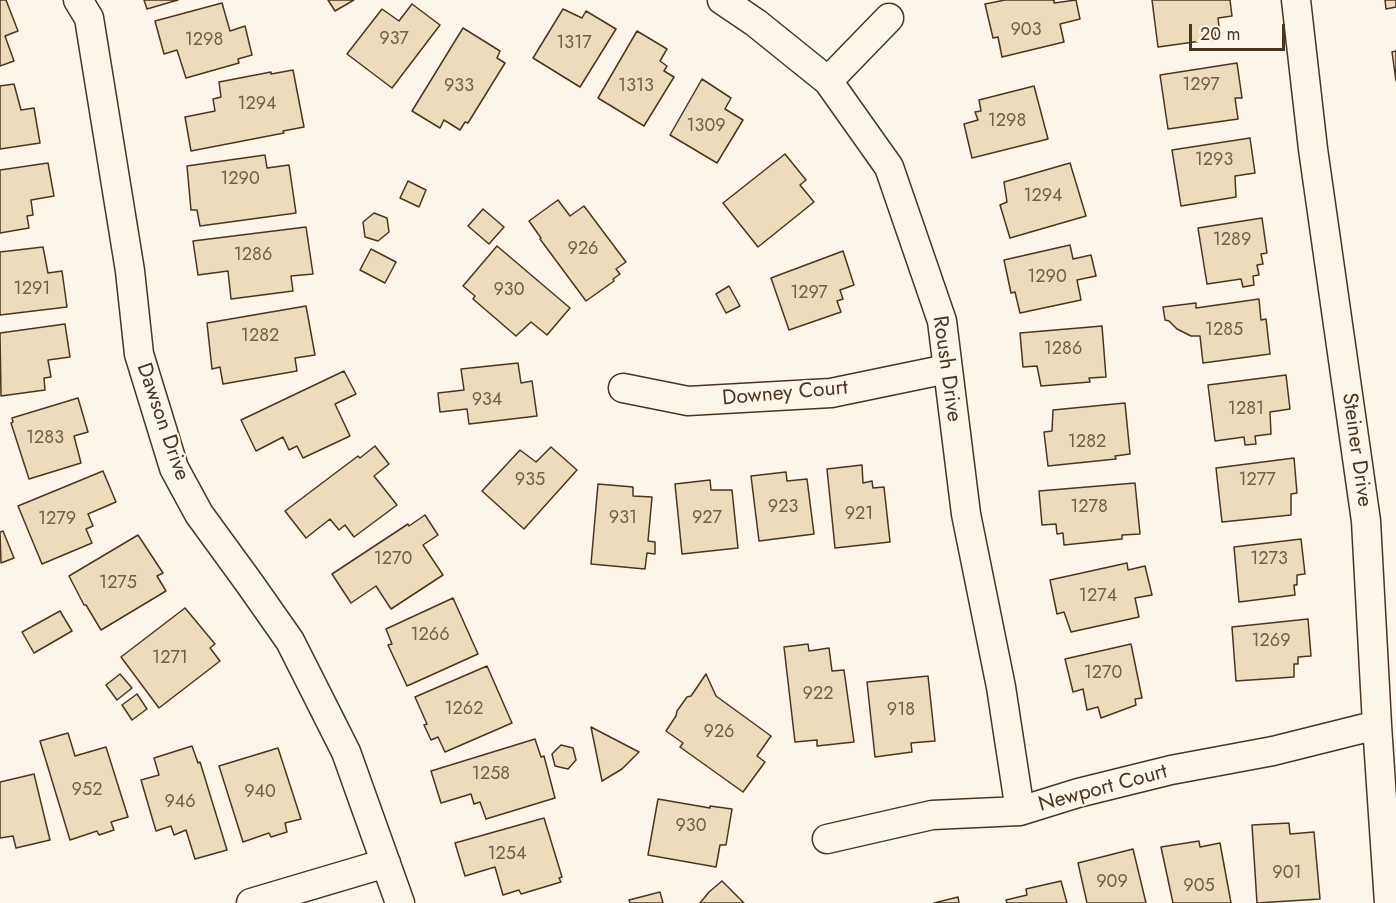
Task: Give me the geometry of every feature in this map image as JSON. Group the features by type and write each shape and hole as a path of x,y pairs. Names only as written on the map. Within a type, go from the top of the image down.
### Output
{"street":[{"name":"Dawson Drive","path":"78,0 89,18 130,271 139,354 174,468 198,514 290,641 346,752 400,903"},
{"name":"Roush Drive","path":"722,0 756,23 828,81 889,166 942,321 966,514 1001,687 1020,811"},
{"name":"Steiner Drive","path":"1296,0 1312,149 1366,521 1389,903"},
{"path":"828,81 889,18"},
{"name":"Downey Court","path":"623,388 688,401 831,393 947,369"},
{"name":"Newport Court","path":"827,839 932,815 1020,811 1078,793 1171,770 1273,751 1377,725"},
{"path":"251,903 386,863"}],"building":[{"path":"0,0 6,0 18,31 5,36 14,61 0,66"},
{"path":"144,0 178,0 147,9"},
{"path":"328,0 354,0 335,11"},
{"path":"1005,0 1054,0 1054,3 1076,0 1080,19 1060,24 1064,42 1002,57 998,37 993,38 985,4"},
{"path":"1152,0 1230,0 1232,16 1218,18 1219,27 1214,28 1216,39 1158,47"},
{"path":"1385,0 1396,0 1396,7 1386,9"},
{"path":"222,3 230,31 245,26 252,55 238,59 239,63 186,78 177,50 164,54 155,21"},
{"path":"412,4 440,25 392,88 347,54 382,9 399,21"},
{"path":"563,9 582,18 586,11 616,29 580,87 533,58"},
{"path":"463,28 500,51 497,58 505,63 468,123 465,122 460,130 444,120 440,128 412,111"},
{"path":"637,31 667,49 660,61 667,66 664,71 674,77 644,126 598,98"},
{"path":"1396,51 1396,81 1392,52"},
{"path":"1237,63 1242,98 1235,98 1238,119 1168,129 1160,75"},
{"path":"293,70 304,127 191,151 185,117 215,111 213,99 221,97 219,82"},
{"path":"702,79 731,98 725,109 743,120 717,163 670,135"},
{"path":"14,84 21,110 34,108 40,143 0,149 0,86"},
{"path":"1034,86 1048,139 972,158 964,124 978,120 975,112 981,111 979,100"},
{"path":"1250,138 1255,173 1235,176 1236,197 1181,206 1172,150"},
{"path":"785,154 806,180 800,185 814,202 758,247 723,203"},
{"path":"265,155 267,168 289,165 296,213 200,226 197,210 191,210 187,166"},
{"path":"48,163 54,196 31,200 33,215 27,216 29,228 0,233 0,170"},
{"path":"1070,163 1086,216 1010,238 1000,205 1007,202 1004,182"},
{"path":"408,181 426,190 419,207 400,198"},
{"path":"558,200 570,216 584,206 626,262 616,269 620,274 613,279 614,281 586,301 529,221"},
{"path":"483,209 504,227 489,244 468,226"},
{"path":"374,213 387,218 389,232 378,241 365,237 363,222"},
{"path":"1262,218 1267,253 1261,254 1263,264 1257,265 1259,275 1253,276 1254,285 1243,287 1241,279 1207,284 1198,228"},
{"path":"306,227 313,274 291,276 293,291 231,299 228,271 198,275 193,241"},
{"path":"1070,245 1073,259 1091,255 1096,276 1077,280 1081,300 1020,313 1015,292 1011,293 1004,260"},
{"path":"497,246 570,308 547,335 531,322 516,336 473,299 475,296 463,286"},
{"path":"43,247 48,273 62,271 67,307 0,315 0,252"},
{"path":"371,249 396,262 385,283 360,270"},
{"path":"843,251 854,285 840,290 843,299 837,301 841,312 789,330 771,278"},
{"path":"729,286 740,306 726,313 716,294"},
{"path":"1259,299 1261,320 1266,319 1270,354 1203,363 1200,336 1191,336 1165,320 1163,307 1196,303 1196,308"},
{"path":"306,306 315,355 295,358 297,371 223,384 220,367 212,369 207,323"},
{"path":"65,324 70,357 48,360 51,377 44,378 45,390 1,396 0,333"},
{"path":"1102,326 1106,377 1089,378 1090,382 1041,386 1037,366 1023,367 1020,333"},
{"path":"518,363 521,383 532,381 537,416 469,424 467,409 440,412 438,393 464,390 461,369"},
{"path":"344,371 356,394 335,404 350,436 303,458 297,446 289,450 283,437 256,451 241,420"},
{"path":"1286,375 1290,409 1270,412 1271,434 1255,436 1256,444 1245,445 1244,437 1215,441 1208,385"},
{"path":"78,398 88,432 74,436 81,463 29,479 11,423 12,418"},
{"path":"1125,403 1130,454 1115,456 1116,459 1048,466 1044,432 1052,431 1053,410"},
{"path":"375,446 389,464 374,476 397,505 354,537 345,525 339,530 330,519 306,538 285,511 358,456 360,458"},
{"path":"551,447 577,470 524,529 482,491 520,450 536,462"},
{"path":"1294,458 1297,493 1291,494 1291,515 1222,522 1216,468"},
{"path":"862,465 863,483 872,481 873,488 884,487 890,542 835,548 827,469"},
{"path":"103,471 116,502 88,514 93,526 86,529 92,543 42,564 18,506"},
{"path":"786,472 787,481 807,479 814,534 759,541 751,476"},
{"path":"710,480 711,490 732,490 738,548 682,554 675,484"},
{"path":"1135,483 1140,534 1122,535 1122,539 1064,545 1063,533 1057,534 1056,524 1042,525 1039,491"},
{"path":"598,484 633,487 633,496 652,497 648,541 655,542 655,554 647,553 645,569 591,564"},
{"path":"425,515 438,535 423,545 443,575 391,609 376,586 351,603 332,574"},
{"path":"3,531 14,558 1,563 0,532"},
{"path":"138,535 163,573 157,576 166,591 101,630 84,605 69,576"},
{"path":"1301,539 1305,574 1297,575 1297,585 1294,585 1295,595 1239,602 1234,547"},
{"path":"1127,563 1128,570 1145,566 1152,595 1135,598 1139,617 1071,632 1064,612 1057,614 1050,580"},
{"path":"453,598 478,654 407,686 388,645 392,644 386,629"},
{"path":"185,608 215,644 210,648 220,661 159,708 121,657"},
{"path":"60,611 72,631 34,653 22,632"},
{"path":"1308,619 1311,656 1298,657 1298,664 1294,664 1294,677 1236,681 1232,627"},
{"path":"808,644 809,651 829,648 832,671 844,670 854,742 817,746 817,740 795,742 784,647"},
{"path":"1131,644 1142,698 1135,699 1136,705 1101,718 1098,707 1087,710 1083,689 1073,692 1065,659"},
{"path":"487,666 512,723 445,752 438,737 431,740 424,725 427,724 415,697"},
{"path":"120,674 132,688 117,700 106,685"},
{"path":"706,674 716,696 771,736 757,756 765,762 743,792 680,747 683,743 666,731 677,711"},
{"path":"928,676 935,741 911,743 912,752 875,757 867,682"},
{"path":"137,694 147,709 132,720 122,705"},
{"path":"591,727 639,752 622,769 602,781"},
{"path":"68,733 75,756 106,747 128,817 111,822 114,830 99,835 97,831 70,840 40,741"},
{"path":"535,739 541,757 544,756 555,798 486,819 480,802 474,804 471,794 441,803 431,771"},
{"path":"561,745 573,748 576,760 568,769 555,766 552,754"},
{"path":"192,746 198,763 200,762 227,850 195,859 186,830 174,835 171,826 156,831 141,780 159,775 154,758"},
{"path":"278,748 301,819 285,823 287,832 271,837 269,833 243,842 219,766"},
{"path":"34,774 50,840 16,848 13,836 0,838 0,782"},
{"path":"658,799 710,808 710,806 732,809 726,845 720,845 716,867 648,855"},
{"path":"544,818 562,877 559,878 561,882 521,894 519,890 503,895 495,867 465,876 455,843"},
{"path":"1289,823 1290,834 1314,832 1320,899 1257,903 1252,825"},
{"path":"1199,841 1200,847 1220,843 1231,903 1173,903 1161,847"},
{"path":"1133,849 1146,903 1087,903 1078,863"},
{"path":"722,881 744,903 700,903 709,892"},
{"path":"1061,881 1067,903 1007,903 1006,900 1027,895 1026,889"},
{"path":"660,892 663,903 630,903 629,900"},
{"path":"958,897 959,903 934,903"}]}
